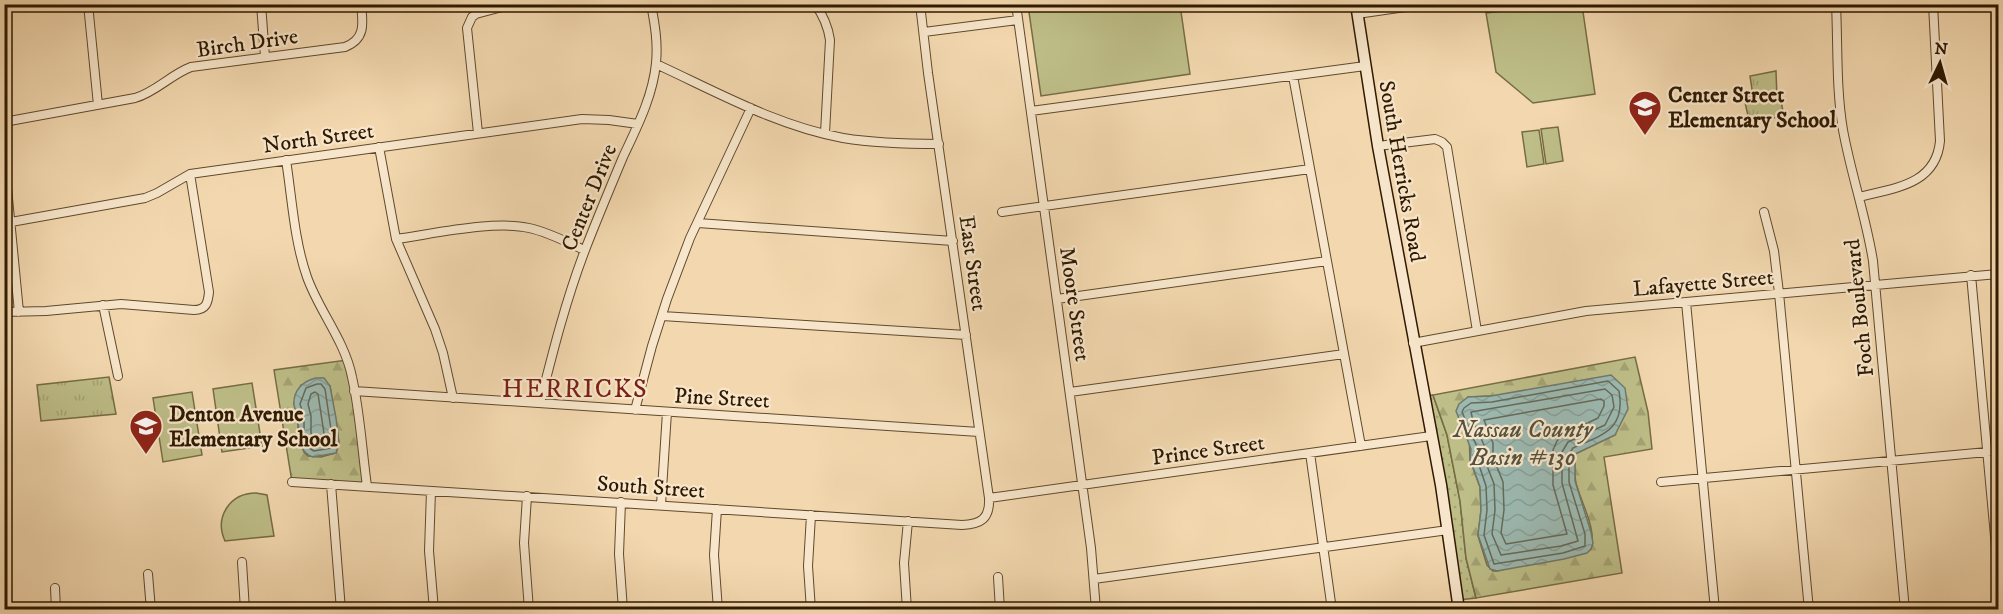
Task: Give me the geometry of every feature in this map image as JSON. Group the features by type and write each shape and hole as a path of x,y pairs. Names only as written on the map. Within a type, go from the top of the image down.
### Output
{"main road":[{"name":"South Herricks Road","path":"1357,9 1378,146 1448,530 1458,609"}],"street":[{"path":"88,4 98,105"},
{"path":"261,4 265,57"},
{"name":"Birch Drive","path":"4,122 147,94 178,72 191,67 351,45 362,32 361,4"},
{"path":"478,133 466,28 472,16 513,4"},
{"name":"Center Drive","path":"540,403 557,333 584,250 649,96 656,64 657,31 651,4"},
{"path":"815,4 822,14 830,40 825,133"},
{"name":"East Street","path":"920,4 989,498"},
{"name":"Moore Street","path":"1016,4 1083,485 1096,609"},
{"path":"1357,9 1426,4"},
{"name":"Foch Boulevard","path":"1836,4 1842,126 1870,243 1905,609"},
{"path":"1859,197 1916,181 1926,174 1936,159 1940,141 1934,4"},
{"path":"924,32 1018,20"},
{"path":"656,64 751,108 783,121 825,133 866,140 939,144"},
{"path":"1031,111 1365,66"},
{"path":"1293,76 1361,446"},
{"path":"635,410 667,299 698,223 751,108"},
{"name":"North Street","path":"10,222 145,198 190,174 582,119 638,124"},
{"path":"1378,146 1435,139 1447,147 1477,331"},
{"path":"379,147 396,239 435,329 453,398"},
{"path":"4,157 19,312"},
{"path":"286,160 299,247 306,274 352,375 367,486"},
{"path":"1002,212 1310,169"},
{"path":"4,312 122,304 200,310 206,305 209,292 190,174"},
{"path":"1764,212 1774,251 1779,293 1809,609"},
{"path":"698,223 953,241"},
{"path":"396,239 513,225 544,232 584,250"},
{"path":"1057,299 1327,261"},
{"name":"Lafayette Street","path":"1413,343 1586,311 1998,274"},
{"path":"1971,275 1998,569"},
{"path":"1686,302 1714,609"},
{"path":"103,305 118,376"},
{"path":"662,316 966,336"},
{"path":"1070,392 1344,354"},
{"name":"Pine Street","path":"354,392 979,432"},
{"path":"661,505 667,412"},
{"name":"Prince Street","path":"989,498 1431,436"},
{"path":"1661,482 1998,451"},
{"path":"1310,453 1332,609"},
{"name":"South Street","path":"292,482 974,524 983,519 988,511 989,498"},
{"path":"331,484 340,609"},
{"path":"431,491 429,551 434,609"},
{"path":"527,496 524,543 529,609"},
{"path":"621,502 619,554 623,609"},
{"path":"717,509 714,555 718,609"},
{"path":"810,515 808,566 811,609"},
{"path":"907,609 904,563 908,521"},
{"path":"1094,579 1448,530"},
{"path":"242,562 245,609"},
{"path":"148,574 151,609"},
{"path":"998,577 1000,609"},
{"path":"55,588 56,609"}],"green space":[{"path":"1560,4 1582,5 1595,94 1533,103 1496,72 1486,13"},
{"path":"1028,5 1180,5 1190,74 1041,96"},
{"path":"1776,71 1777,98 1781,101 1784,117 1749,120 1744,98 1753,96 1750,76"},
{"path":"1558,127 1563,161 1546,164 1541,129"},
{"path":"1539,130 1544,164 1527,167 1522,132"},
{"path":"1635,357 1648,412 1652,449 1604,457 1622,573 1476,598 1466,558 1460,501 1447,435 1433,395","holes":["1491,396 1615,435 1575,454 1575,480 1592,533 1591,549 1493,571 1487,565 1478,536 1481,510 1480,487 1470,460 1468,397"]},
{"path":"347,360 367,486 292,482 274,370","holes":["301,385 330,386 339,443 336,453 321,457 308,456 298,436 298,417 294,403"]},
{"path":"109,377 116,414 41,421 37,385"},
{"path":"252,383 262,446 222,452 213,389"},
{"path":"192,392 202,455 163,462 153,398"},
{"path":"1433,395 1447,435 1460,501 1466,558 1476,598 1458,600 1424,396"},
{"path":"256,493 267,495 274,536 225,541 222,523 227,508 239,497"}],"water":[{"name":"Nassau County Basin #130","path":"1611,375 1625,388 1628,409 1615,435 1575,454 1575,481 1591,532 1593,543 1591,549 1587,553 1564,559 1497,571 1490,569 1478,535 1481,510 1480,487 1470,459 1471,449 1456,411 1459,404 1468,397 1491,396"},
{"path":"316,378 324,378 330,386 339,443 336,453 313,457 308,455 301,446 294,400 300,387"}],"place":[{"name":"Center Street Elementary School","path":"1645,136"},
{"name":"Denton Avenue Elementary School","path":"146,455"}],"district":[{"name":"HERRICKS","path":"575,388"}]}
